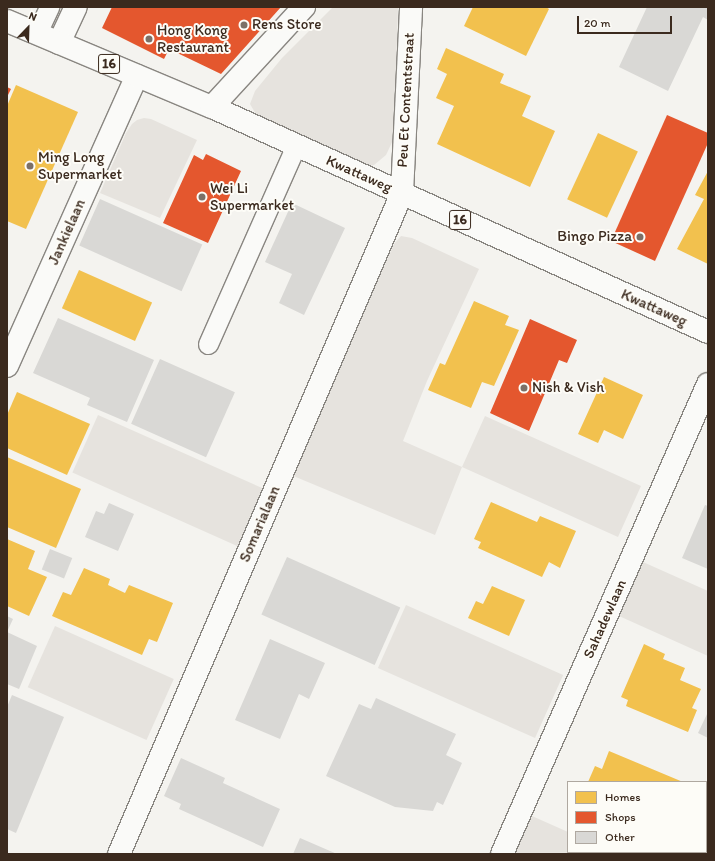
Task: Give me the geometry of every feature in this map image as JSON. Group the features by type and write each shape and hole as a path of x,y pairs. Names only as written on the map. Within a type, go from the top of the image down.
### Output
{"street":[{"path":"59,43 76,7"},
{"path":"212,107 304,7"},
{"name":"Peu Et Contentstraat","path":"402,193 411,7"},
{"name":"Kwattaweg","path":"7,21 212,107 708,332"},
{"name":"Jankielaan","path":"7,366 137,76"},
{"name":"Somarialaan","path":"119,854 402,193"},
{"name":"Sahadewlaan","path":"502,854 708,384"}],"lane":[{"path":"37,33 49,7"},
{"path":"208,344 296,145"}],"shaded area":[{"path":"333,7 398,7 394,138 386,155 374,165 364,167 257,116 250,104 255,91 282,58"},
{"path":"144,118 151,119 197,140 160,218 100,193 126,133 132,124 137,120"},
{"path":"401,236 412,238 479,269 427,381 403,441 462,467 435,535 291,475 394,244"},
{"path":"98,415 263,489 238,546 72,473"},
{"path":"485,416 641,486 618,537 462,467"},
{"path":"643,562 708,591 708,656 619,616"},
{"path":"406,605 563,675 535,738 378,668"},
{"path":"55,626 174,679 147,740 28,687"},
{"path":"532,816 567,832 567,853 619,854 515,854"}],"building: Homes":[{"path":"473,7 546,7 549,9 526,56 464,26"},
{"path":"446,48 504,74 500,83 531,96 522,116 555,131 530,187 437,144 454,106 436,98 447,74 437,69"},
{"name":"Ming Long Supermarket","path":"16,85 78,112 26,229 7,221 7,106"},
{"path":"598,133 638,152 607,218 567,199"},
{"path":"708,171 708,264 677,249 704,199 695,195"},
{"path":"79,270 152,303 135,341 62,308"},
{"path":"474,301 509,316 505,325 519,330 494,386 482,382 471,408 428,390 440,363 445,365"},
{"path":"604,377 643,395 623,439 604,430 598,443 578,434"},
{"path":"17,392 90,424 67,475 7,448 7,415"},
{"path":"7,457 81,489 56,548 7,527"},
{"path":"491,502 537,522 540,516 576,531 560,568 549,562 542,577 478,548 481,542 474,539"},
{"path":"7,539 35,551 28,569 47,577 29,616 7,606"},
{"path":"84,568 110,579 108,585 125,593 129,585 173,603 157,642 149,639 142,655 52,616 63,592 71,595"},
{"path":"492,586 525,600 509,636 468,618 476,601 483,604"},
{"path":"644,644 665,654 663,659 685,668 680,680 701,689 692,708 697,710 688,732 626,706 628,700 621,697"},
{"path":"609,751 681,781 588,781 595,766 602,769"}],"building: Shops":[{"path":"112,7 281,7 221,74 169,49 164,59 102,28"},
{"path":"7,87 11,89 7,97"},
{"path":"667,115 708,133 708,143 655,261 611,241"},
{"name":"Wei Li Supermarket","path":"206,154 241,171 208,243 163,223 194,155 203,160"},
{"name":"Nish & Vish","path":"530,319 577,340 567,363 559,360 529,431 490,413"}],"building: Other":[{"path":"647,7 708,7 708,20 703,17 668,91 619,67"},
{"path":"100,199 202,245 182,291 79,246"},
{"path":"292,203 345,228 304,315 279,303 292,274 265,262"},
{"path":"58,318 154,360 127,422 87,405 90,398 33,373"},
{"path":"160,359 235,392 206,457 131,424"},
{"path":"109,503 134,514 118,551 85,537 96,511 104,514"},
{"path":"705,505 708,506 708,569 682,558"},
{"path":"50,549 72,558 64,578 42,569"},
{"path":"287,557 400,607 375,665 261,615"},
{"path":"7,616 13,619 7,632"},
{"path":"7,632 37,646 19,689 7,684"},
{"path":"270,639 325,663 309,699 299,694 280,739 235,720"},
{"path":"12,695 64,717 16,833 7,829 7,707"},
{"path":"376,698 456,734 446,755 462,763 443,805 437,802 433,811 395,807 326,776 359,704 371,709"},
{"path":"708,712 708,738 698,733"},
{"path":"181,758 225,778 223,783 280,809 263,847 179,809 181,804 164,796"},
{"path":"300,838 337,854 293,854"}],"place":[{"name":"Rens Store","path":"244,25"},
{"name":"Hong Kong Restaurant","path":"149,39"},
{"name":"Ming Long Supermarket","path":"30,166"},
{"name":"Wei Li Supermarket","path":"202,197"},
{"name":"Bingo Pizza","path":"640,237"},
{"name":"Nish & Vish","path":"524,388"}]}
